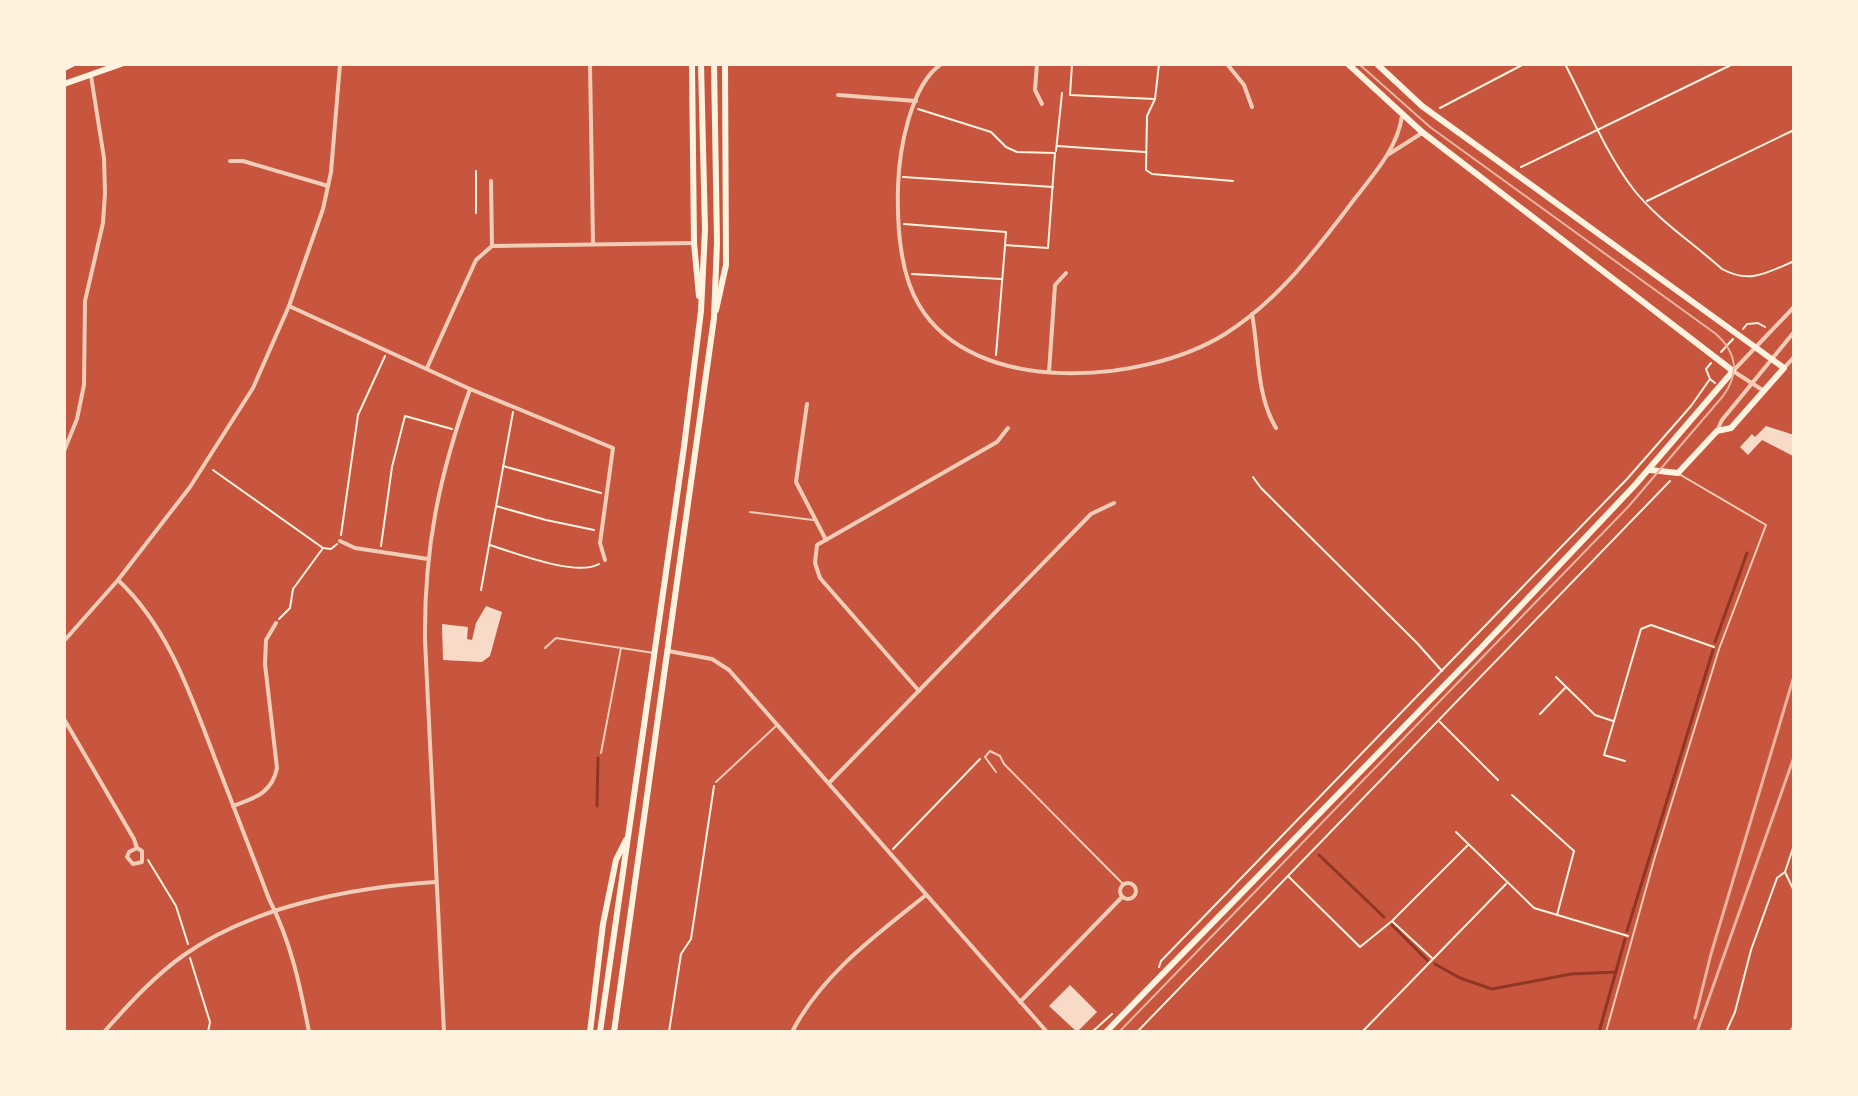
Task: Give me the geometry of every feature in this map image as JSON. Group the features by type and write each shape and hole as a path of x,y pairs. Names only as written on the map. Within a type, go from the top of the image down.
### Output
{"main road":[{"path":"64,68 72,64"},
{"path":"64,84 121,64"},
{"path":"692,64 694,243 701,311"},
{"path":"600,1032 701,311 705,230 701,64"},
{"path":"714,64 717,243 714,318"},
{"path":"614,1032 714,318 726,265 725,64"},
{"path":"1106,1032 1480,649 1650,469 1733,371 1422,132 1348,64"},
{"path":"1377,64 1431,113 1784,368 1731,428 1717,431 1678,473 1650,469"},
{"path":"590,1032 603,924 616,860 628,837"}],"street":[{"path":"64,641 118,580 190,487 253,388 313,242 328,186 340,64"},
{"path":"590,64 593,243"},
{"path":"941,64 924,84 913,108 898,177 899,223 907,274 920,307 936,326 964,347 995,360 1049,372 1114,372 1158,363 1223,336 1252,314 1303,265 1387,155 1396,139 1402,116"},
{"path":"1037,64 1035,90 1042,104"},
{"path":"1227,64 1244,85 1252,107"},
{"path":"64,451 77,419 84,385 85,301 103,223 104,158 91,75"},
{"path":"838,95 916,101"},
{"path":"1387,155 1422,132"},
{"path":"230,161 243,161 328,186"},
{"path":"491,181 492,246"},
{"path":"427,368 476,260 492,246 694,243"},
{"path":"1049,372 1055,285 1066,273"},
{"path":"289,306 470,389 613,448 600,543 605,560"},
{"path":"1765,391 1733,371 1794,307"},
{"path":"1252,314 1264,397 1268,414 1276,428"},
{"path":"1717,431 1722,420 1770,358 1794,332"},
{"path":"1784,368 1794,357"},
{"path":"444,1032 425,640 428,559 441,479 470,389"},
{"path":"807,404 796,482 826,540"},
{"path":"919,691 820,578 815,563 817,545 997,442 1008,428"},
{"path":"829,783 1091,514 1114,503"},
{"path":"340,541 355,548 428,559"},
{"path":"118,580 160,629 192,700 295,961 309,1032"},
{"path":"233,806 259,796 271,787 275,778 277,768 265,664 266,640 276,623"},
{"path":"668,651 712,659 729,670 1047,1032"},
{"path":"64,719 137,848 142,851 144,857 137,865 129,861 129,852 137,848"},
{"path":"104,1032 139,994 189,951 275,910 365,889 436,882"},
{"path":"1123,884 1132,884 1135,890 1130,898 1122,897 1120,890 1123,884"},
{"path":"792,1032 813,996 829,977 926,894"},
{"path":"1020,1002 1122,897"}],"lane":[{"path":"1606,1032 1719,649 1766,525 1678,473"},
{"path":"750,512 816,520"},
{"path":"545,648 556,638 655,653"},
{"path":"601,753 621,648"},
{"path":"716,782 777,725"},
{"path":"996,772 985,757 990,751 994,751 1123,884"}],"path":[{"path":"1072,64 1070,95 1155,99"},
{"path":"1159,64 1155,99 1147,116 1146,170 1152,174 1233,181"},
{"path":"1431,113 1524,64"},
{"path":"1565,64 1619,168 1635,192 1665,221 1732,275 1753,277 1794,261"},
{"path":"1512,172 1733,64"},
{"path":"1005,245 1048,248 1062,93"},
{"path":"913,108 991,132 1006,147 1017,152 1055,153"},
{"path":"1646,202 1794,130"},
{"path":"1057,146 1146,152"},
{"path":"476,171 476,213"},
{"path":"898,177 1053,187"},
{"path":"899,223 1006,232 995,360"},
{"path":"907,274 1002,279"},
{"path":"1720,386 1710,379 1706,369 1716,357 1747,324 1758,323 1770,330"},
{"path":"213,470 323,548 331,549 340,541 358,415 387,350"},
{"path":"1158,969 1161,961 1627,479 1691,406 1710,379"},
{"path":"481,590 514,406"},
{"path":"380,552 392,467 405,416 455,430"},
{"path":"502,465 607,494"},
{"path":"1137,1032 1678,473"},
{"path":"1253,477 1442,671"},
{"path":"495,506 602,531"},
{"path":"488,545 541,561 590,569 605,560"},
{"path":"276,623 290,608 293,589 323,548"},
{"path":"1625,761 1604,755 1641,629 1646,625 1719,649"},
{"path":"1556,677 1595,715 1614,721"},
{"path":"1540,714 1566,687"},
{"path":"1439,721 1498,780"},
{"path":"889,853 985,757"},
{"path":"669,1032 681,954 691,939 712,791 716,782"},
{"path":"1512,795 1574,851 1556,916"},
{"path":"1456,832 1534,908 1633,937"},
{"path":"1288,876 1360,947 1392,921 1468,845"},
{"path":"1726,1032 1777,878 1785,872 1794,845"},
{"path":"144,857 151,861 176,906 191,967 210,1022 208,1032"},
{"path":"1785,872 1794,891"},
{"path":"1362,1032 1507,884"},
{"path":"1392,921 1433,959"},
{"path":"1092,1032 1116,1011"}],"building":[{"path":"1766,426 1794,435 1793,456 1762,440 1748,455 1740,447 1752,434 1755,437"},
{"path":"486,606 502,612 490,656 482,662 443,660 442,624 468,627 467,639 472,640 476,623"},
{"path":"1070,985 1097,1012 1077,1032 1049,1006"}],"waterway":[{"path":"1715,642 1747,553"},
{"path":"1627,931 1713,650"},
{"path":"597,806 598,758"},
{"path":"1319,855 1384,917"},
{"path":"1392,925 1427,960"},
{"path":"1599,1032 1625,939"},
{"path":"1435,964 1460,978 1492,989 1571,974 1616,972"}],"tram line":[{"path":"1119,1032 1628,507 1723,396 1734,371 1732,356 1716,334 1430,127 1359,64"}],"railway":[{"path":"1695,1018 1711,954 1794,676"},
{"path":"1697,1032 1794,757"},
{"path":"1790,1032 1794,1026"}]}
